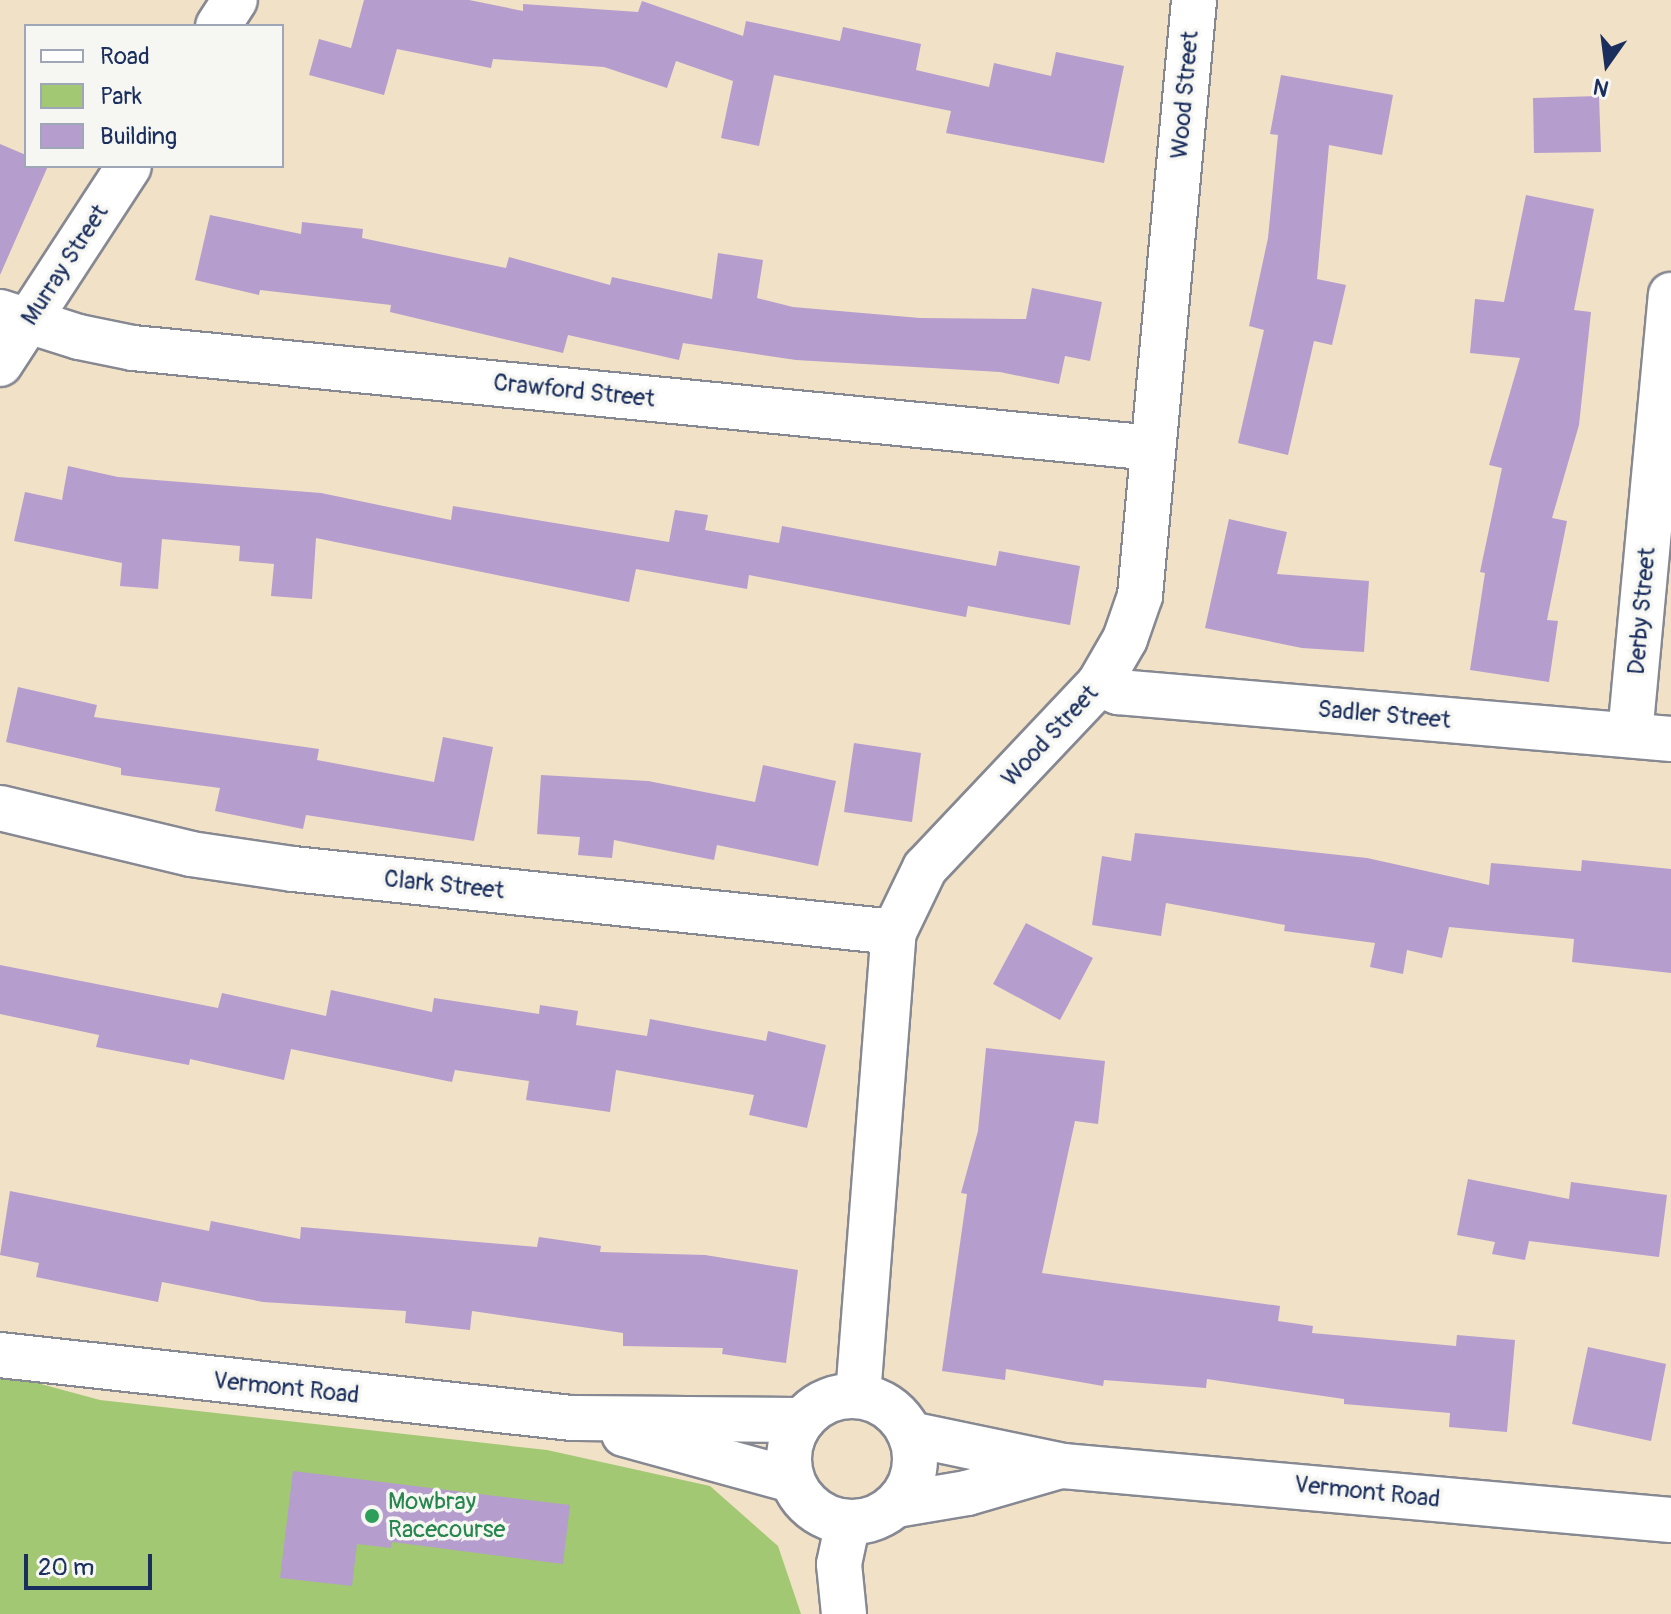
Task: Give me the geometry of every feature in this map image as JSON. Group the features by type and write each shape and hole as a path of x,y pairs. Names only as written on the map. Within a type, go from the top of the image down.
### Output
{"street":[{"path":"219,24 235,0"},
{"name":"Wood Street","path":"858,1396 894,932 925,868 1099,684 1125,639 1140,596 1194,0"},
{"name":"Murray Street","path":"0,364 14,317 127,168"},
{"name":"Derby Street","path":"1650,737 1671,295"},
{"name":"Crawford Street","path":"14,317 133,348 1152,448"},
{"name":"Sadler Street","path":"1099,684 1118,692 1650,737"},
{"name":"Clark Street","path":"0,808 191,854 264,865 894,932"},
{"name":"Vermont Road","path":"0,1355 572,1418 802,1420"},
{"path":"844,1614 839,1564 848,1522 818,1512 792,1480 790,1448 802,1420 827,1401 858,1396 895,1412 910,1434 917,1463 896,1505"},
{"name":"Vermont Road","path":"572,1418 792,1480"},
{"name":"Vermont Road","path":"910,1434 1063,1466 1671,1520"},
{"name":"Vermont Road","path":"848,1522 879,1516 896,1505 967,1493 1063,1466"}],"green space":[{"name":"Mowbray Racecourse","path":"0,1373 100,1400 547,1450 710,1486 778,1546 801,1614 0,1614"}],"building":[{"path":"364,0 469,0 523,11 523,4 638,12 642,1 743,36 746,21 840,41 843,27 921,44 916,70 989,87 994,63 1051,76 1056,52 1124,66 1104,163 946,133 951,111 774,75 759,146 721,138 733,81 676,61 667,88 604,67 493,59 491,68 397,49 384,95 309,75 319,39 351,48"},
{"path":"1281,75 1393,95 1382,155 1329,145 1317,279 1346,285 1332,345 1314,341 1288,455 1238,443 1264,330 1249,326 1268,238 1278,135 1270,134"},
{"path":"1599,96 1601,152 1534,153 1533,98"},
{"path":"0,144 24,154 24,168 47,168 0,275"},
{"path":"1526,195 1594,209 1574,310 1591,312 1579,425 1552,518 1567,521 1547,620 1558,621 1549,682 1470,670 1485,573 1480,572 1502,468 1489,465 1520,358 1470,353 1475,299 1504,302"},
{"path":"210,215 301,234 302,222 363,229 362,238 506,268 509,257 610,285 612,277 712,299 718,253 763,260 757,298 793,307 920,318 1026,319 1032,288 1102,302 1090,361 1065,356 1059,384 1000,372 796,360 683,343 679,360 568,335 563,353 390,312 391,305 260,290 259,295 195,280"},
{"path":"68,466 118,477 321,493 451,520 453,506 669,542 675,510 708,515 705,530 779,543 782,526 996,566 999,551 1080,566 1070,625 968,606 966,617 749,575 747,589 636,569 629,602 316,538 312,599 271,596 274,564 239,561 240,546 162,539 158,589 120,586 122,563 14,541 25,492 62,500"},
{"path":"1229,519 1287,532 1277,574 1369,581 1364,652 1302,648 1205,628"},
{"path":"18,687 97,705 94,717 319,749 317,760 434,782 443,737 493,747 474,841 306,815 303,829 215,811 220,788 121,775 121,768 6,742"},
{"path":"854,743 921,753 912,822 844,812"},
{"path":"763,765 836,781 818,866 717,845 714,860 614,840 612,858 578,855 580,837 537,834 541,775 648,781 755,802"},
{"path":"1135,833 1367,858 1489,885 1491,863 1581,871 1582,860 1671,869 1671,973 1572,962 1574,939 1449,927 1442,958 1407,950 1403,974 1370,967 1375,943 1284,931 1285,925 1166,903 1161,936 1092,925 1102,856 1131,861"},
{"path":"1026,923 1093,958 1060,1020 993,984"},
{"path":"0,965 218,1008 222,993 326,1016 331,990 432,1012 434,998 539,1014 540,1005 578,1011 576,1025 647,1036 650,1019 766,1041 768,1031 826,1045 807,1128 749,1115 754,1095 616,1070 610,1112 526,1100 529,1081 455,1070 452,1082 291,1049 284,1080 190,1059 189,1065 96,1047 99,1035 0,1014"},
{"path":"986,1048 1105,1061 1098,1124 1075,1121 1042,1273 1280,1306 1278,1321 1313,1326 1312,1333 1456,1346 1457,1335 1515,1340 1507,1432 1449,1427 1450,1413 1344,1404 1344,1399 1207,1379 1206,1388 1104,1380 1103,1386 1006,1369 1005,1380 942,1371 967,1194 961,1193 978,1131"},
{"path":"1468,1179 1569,1199 1571,1182 1667,1195 1659,1257 1529,1241 1525,1260 1492,1254 1495,1242 1457,1235"},
{"path":"10,1191 209,1231 211,1221 300,1239 301,1227 537,1247 539,1237 601,1246 600,1252 705,1255 798,1270 786,1363 722,1354 723,1348 623,1346 623,1333 472,1311 470,1330 405,1323 406,1311 263,1302 162,1282 158,1302 36,1277 39,1263 0,1255"},
{"path":"1588,1347 1666,1364 1651,1441 1572,1424"},
{"path":"293,1471 570,1505 563,1564 392,1542 391,1548 357,1544 352,1586 280,1578"}],"place":[{"name":"Mowbray Racecourse","path":"372,1516"}]}
